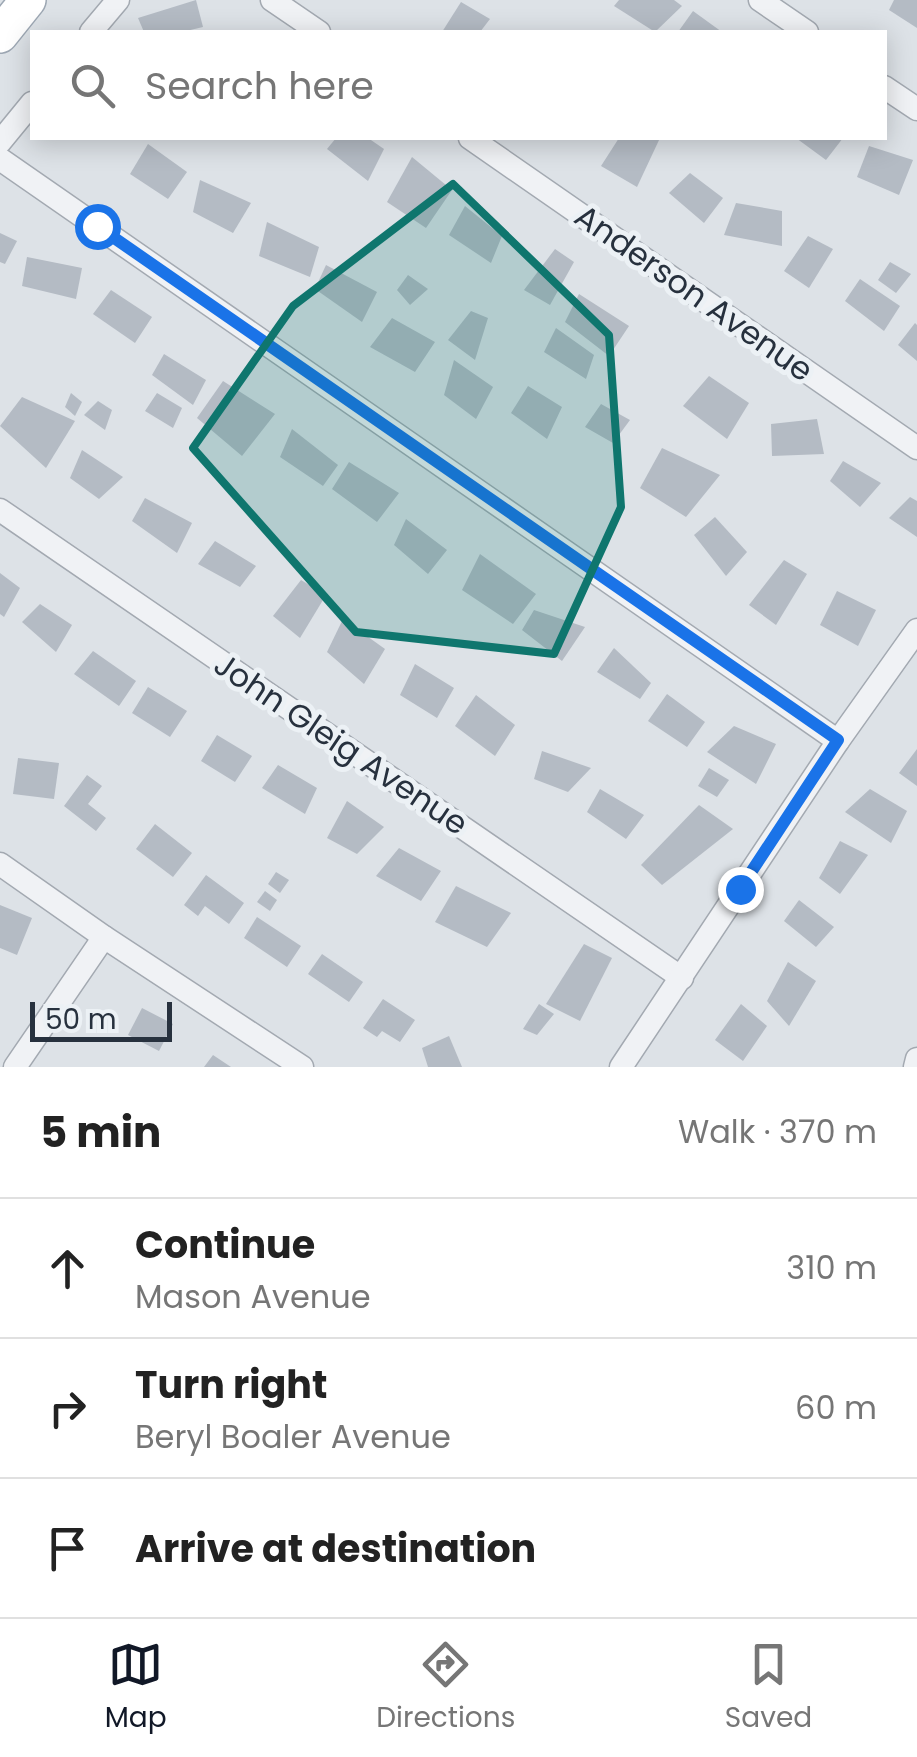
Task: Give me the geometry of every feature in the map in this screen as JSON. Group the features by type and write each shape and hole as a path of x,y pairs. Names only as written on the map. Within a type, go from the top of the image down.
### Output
{"main road":[{"path":"0,34 28,0"}],"street":[{"path":"93,30 118,0"},
{"path":"272,0 316,30"},
{"path":"760,0 804,30"},
{"path":"887,89 917,109"},
{"path":"0,142 30,105"},
{"name":"Anderson Avenue","path":"473,140 917,448"},
{"path":"0,159 838,740"},
{"name":"John Gleig Avenue","path":"0,510 682,978"},
{"path":"621,1067 838,740 917,630"},
{"path":"0,864 302,1067"},
{"path":"16,1067 104,937"},
{"path":"914,1067 917,1059"}],"highlighted area":[{"path":"453,184 609,335 621,507 554,654 356,632 193,448 293,306"}],"building":[{"path":"196,0 203,27 143,30 138,18"},
{"path":"619,0 674,0 682,6 657,30 652,30 614,6"},
{"path":"894,0 917,0 917,28 889,10"},
{"path":"461,2 490,19 482,30 443,30"},
{"path":"693,11 719,30 679,30"},
{"path":"334,140 371,140 384,149 368,181 327,149"},
{"path":"618,140 659,140 637,187 601,166"},
{"path":"799,140 841,140 826,160"},
{"path":"148,144 187,172 168,199 130,174"},
{"path":"869,146 913,160 899,195 857,177"},
{"path":"412,157 452,190 426,228 387,202"},
{"path":"690,173 723,198 704,223 669,193"},
{"path":"200,180 251,203 233,233 193,212"},
{"path":"736,203 782,211 782,246 724,235"},
{"path":"465,206 502,236 491,263 449,235"},
{"path":"267,222 319,247 310,277 259,256"},
{"path":"0,233 17,241 5,264 0,262"},
{"path":"808,236 833,249 809,288 784,271"},
{"path":"555,249 574,262 550,305 524,290"},
{"path":"27,257 82,268 76,299 22,286"},
{"path":"890,262 911,274 896,293 878,280"},
{"path":"326,265 377,292 362,322 315,289"},
{"path":"408,275 428,289 410,305 397,290"},
{"path":"860,279 900,306 884,331 845,301"},
{"path":"111,290 152,317 135,343 93,314"},
{"path":"579,294 629,326 609,356 565,322"},
{"path":"471,311 488,318 475,360 448,340"},
{"path":"392,318 435,342 415,372 370,347"},
{"path":"917,325 917,361 898,345"},
{"path":"556,328 594,355 586,379 544,352"},
{"path":"164,354 206,380 193,405 152,375"},
{"path":"454,360 493,387 476,419 444,395"},
{"path":"709,376 749,403 727,439 683,406"},
{"path":"223,381 275,414 242,456 197,418"},
{"path":"528,386 562,407 547,439 511,413"},
{"path":"71,393 82,402 75,416 65,407"},
{"path":"157,393 182,408 173,428 145,411"},
{"path":"22,397 75,421 46,468 0,426"},
{"path":"98,401 112,410 105,430 84,415"},
{"path":"601,404 630,420 613,443 585,427"},
{"path":"817,419 824,454 772,456 771,424"},
{"path":"292,429 338,465 323,486 280,457"},
{"path":"662,448 720,475 686,517 640,488"},
{"path":"82,450 123,477 99,499 70,478"},
{"path":"843,461 881,483 860,507 830,481"},
{"path":"349,462 399,493 377,522 332,489"},
{"path":"910,497 917,501 917,537 889,518"},
{"path":"145,498 192,523 177,553 132,521"},
{"path":"715,517 747,552 726,576 694,535"},
{"path":"406,519 447,550 428,574 394,545"},
{"path":"215,541 256,566 240,587 198,564"},
{"path":"480,554 536,594 513,624 462,590"},
{"path":"784,560 807,574 776,625 749,605"},
{"path":"0,573 20,588 4,617 0,614"},
{"path":"301,580 326,595 300,638 273,616"},
{"path":"837,591 876,610 858,646 820,625"},
{"path":"40,604 72,625 56,652 22,622"},
{"path":"534,610 585,627 562,661 522,630"},
{"path":"343,619 385,649 364,684 327,652"},
{"path":"614,648 651,683 640,699 597,672"},
{"path":"93,651 136,681 119,706 74,674"},
{"path":"415,664 454,688 437,718 400,695"},
{"path":"148,687 187,711 170,737 132,713"},
{"path":"667,694 705,722 687,747 648,721"},
{"path":"476,695 515,725 495,756 455,726"},
{"path":"734,726 776,744 756,784 707,752"},
{"path":"217,735 252,756 235,782 201,761"},
{"path":"917,749 917,786 899,773"},
{"path":"542,751 591,768 568,792 534,779"},
{"path":"18,758 59,763 54,799 13,794"},
{"path":"278,765 317,788 305,814 262,788"},
{"path":"709,768 729,780 717,797 698,786"},
{"path":"87,775 102,786 88,804 106,818 96,831 64,806"},
{"path":"600,789 644,815 626,839 587,812"},
{"path":"870,789 907,811 891,843 845,812"},
{"path":"347,801 384,827 357,854 327,838"},
{"path":"699,805 733,829 662,885 641,865"},
{"path":"155,824 192,853 173,877 136,849"},
{"path":"840,841 868,855 840,894 819,878"},
{"path":"399,848 441,871 421,901 376,876"},
{"path":"276,872 289,880 280,893 268,884"},
{"path":"206,875 244,903 229,924 205,906 198,916 184,905"},
{"path":"456,886 511,913 487,947 435,922"},
{"path":"265,891 277,900 270,911 257,902"},
{"path":"799,900 834,927 816,947 784,921"},
{"path":"0,905 32,918 17,955 0,948"},
{"path":"257,917 301,946 287,967 244,938"},
{"path":"584,944 612,958 580,1021 546,1004"},
{"path":"322,954 363,982 349,1002 308,974"},
{"path":"788,962 816,981 789,1026 767,1001"},
{"path":"383,999 415,1020 400,1042 382,1031 377,1037 363,1028"},
{"path":"539,1004 554,1014 537,1035 523,1029"},
{"path":"741,1004 767,1026 743,1061 715,1040"},
{"path":"142,1008 173,1024 159,1051 128,1035"},
{"path":"449,1036 462,1067 428,1067 422,1048"},
{"path":"213,1055 231,1067 204,1067"}],"route":[{"path":"97,226 838,740 740,889"}]}
